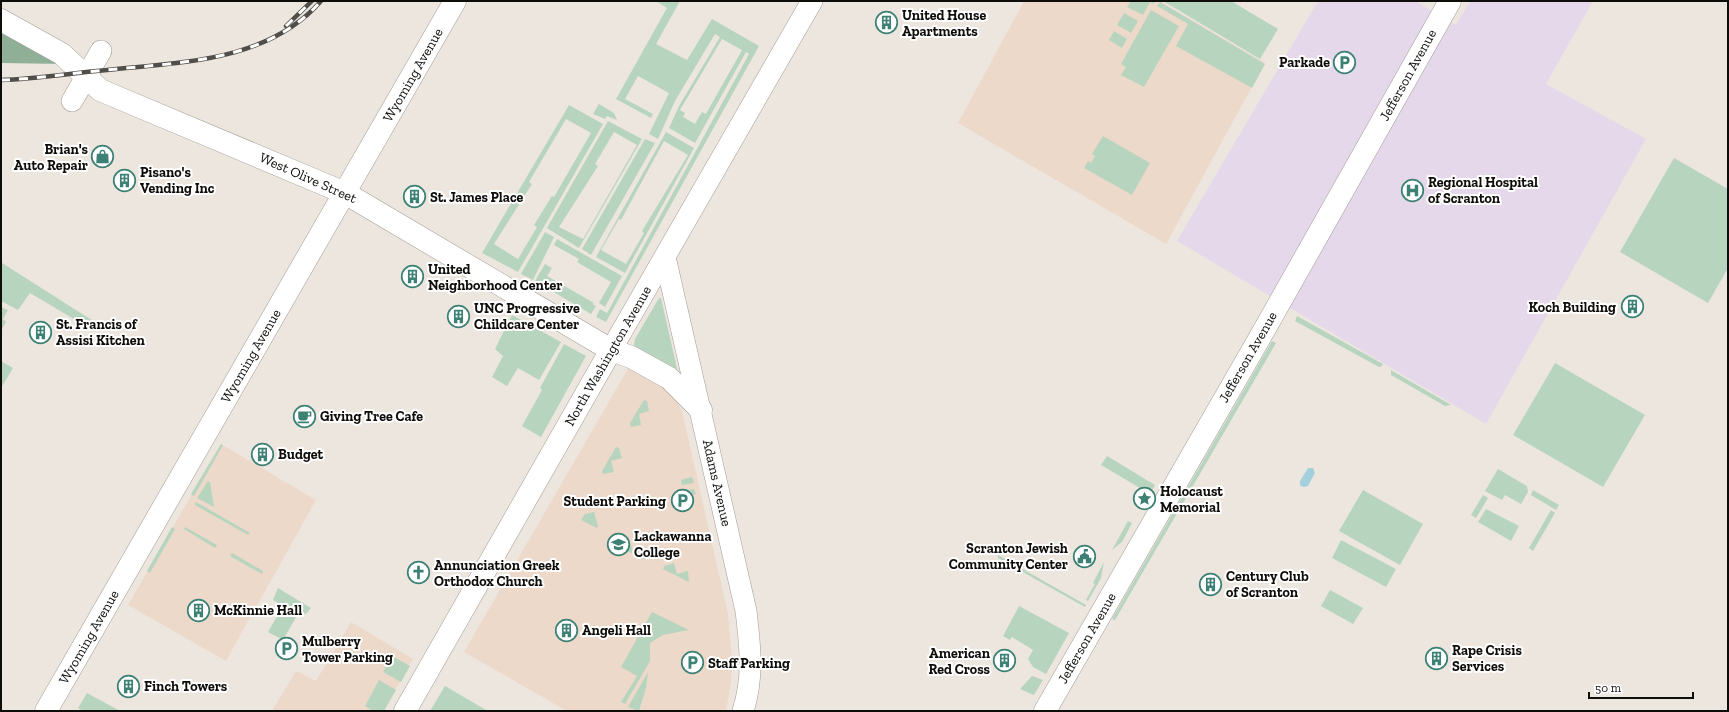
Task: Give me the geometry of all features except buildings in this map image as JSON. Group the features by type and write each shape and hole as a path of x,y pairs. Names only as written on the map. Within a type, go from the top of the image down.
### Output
{"main road":[{"name":"Wyoming Avenue","path":"46,711 455,1"},
{"name":"Jefferson Avenue","path":"1045,711 1263,332 1450,1"},
{"name":"West Olive Street","path":"1,20 62,54 100,90 345,193 611,350 631,357 669,378 700,410"},
{"name":"North Washington Avenue","path":"405,711 611,350"}],"street":[{"name":"North Washington Avenue","path":"611,350 812,1"},
{"path":"72,101 100,50"},
{"name":"Adams Avenue","path":"665,257 746,611 751,654 751,674 743,711"}],"shaded area":[{"path":"1024,1 1160,1 1265,63 1166,244 958,123"},
{"name":"Regional Hospital of Scranton","path":"1318,1 1415,1 1456,25 1470,1 1593,1 1546,84 1646,139 1486,424 1177,241"},
{"name":"Lackawanna College","path":"629,367 662,386 676,400 682,411 728,614 732,660 731,682 726,711 567,711 464,652"},
{"path":"221,444 316,500 226,661 128,605"},
{"path":"351,622 413,659 383,711 272,711 296,671 316,681"}],"green space":[{"path":"656,1 680,1 656,44 687,60 712,19 759,46 606,322 596,317 600,309 607,313 749,54 746,52 695,143 669,128 679,106 720,37 715,34 675,101 658,139 649,134 669,93 638,76 625,99 653,114 651,118 616,99 667,8","holes":["722,39 742,50 706,114 702,112 695,124 683,117 685,113 680,110"]},
{"path":"1131,1 1155,1 1153,4 1150,2 1143,15 1127,7"},
{"path":"1163,1 1231,1 1278,29 1260,59"},
{"path":"1160,2 1265,64 1252,88 1176,46 1188,24 1157,6"},
{"path":"1151,10 1179,26 1144,87 1121,75 1126,67 1121,64"},
{"path":"1124,13 1138,21 1131,33 1117,25"},
{"path":"1,28 66,64 1,63"},
{"path":"1114,31 1127,39 1122,48 1109,40"},
{"path":"599,104 614,113 617,120 607,116 605,119 593,114"},
{"path":"569,105 603,124 518,272 482,253","holes":["566,119 591,133 554,197 552,196 534,225 537,227 518,259 494,244 532,184 529,182"]},
{"path":"608,121 642,139 579,248 547,228","holes":["614,132 637,145 583,239 559,227 598,166 595,164"]},
{"path":"666,132 694,148 625,273 596,257","holes":["664,141 688,155 642,231 644,233 626,264 601,250 619,219 621,220"]},
{"path":"1103,136 1150,163 1132,195 1084,168 1088,161 1091,163 1095,156 1092,154"},
{"path":"645,139 655,143 591,255 582,249"},
{"path":"1674,158 1728,189 1728,268 1708,303 1620,252"},
{"path":"545,232 554,237 533,280 521,274"},
{"path":"557,239 622,276 605,307 599,303 611,282 577,262 579,259 554,245"},
{"path":"2,263 98,324 94,331 30,293 18,310 1,301"},
{"path":"545,264 552,268 547,276 594,303 592,304 596,306 591,314 535,281"},
{"path":"659,298 661,298 678,373 638,351 634,346 635,339"},
{"path":"1,307 8,310 3,319 6,322 1,331"},
{"path":"512,315 561,342 539,380 518,368 507,386 492,377 503,356 495,349"},
{"path":"1297,316 1383,364 1382,366 1379,367 1295,321"},
{"path":"1272,341 1276,343 1115,620 1112,619"},
{"path":"564,344 586,356 541,437 522,426 542,390 540,388"},
{"path":"1,361 13,368 1,388"},
{"path":"1555,363 1645,415 1603,487 1513,435"},
{"path":"1391,370 1451,405 1445,406 1391,375"},
{"path":"644,400 647,401 649,411 639,414 641,425 631,427 630,423"},
{"path":"221,444 223,445 194,496 191,494"},
{"path":"616,447 619,448 622,458 611,461 614,472 603,474 602,471"},
{"path":"1107,456 1155,485 1146,501 1141,498 1145,491 1101,465"},
{"path":"1498,469 1527,486 1528,492 1521,504 1505,495 1502,500 1485,491"},
{"path":"692,477 694,483 682,485 681,480"},
{"path":"208,481 210,482 214,507 197,498"},
{"path":"694,489 696,494 685,496 683,491"},
{"path":"1363,490 1423,524 1400,565 1339,531"},
{"path":"1533,490 1559,505 1556,510 1531,495"},
{"path":"1483,495 1488,498 1476,518 1471,515"},
{"path":"196,502 250,533 248,535 195,505"},
{"path":"1486,509 1519,526 1511,541 1478,522"},
{"path":"1551,510 1555,513 1533,551 1529,548"},
{"path":"594,512 598,526 597,528 581,520 585,514"},
{"path":"1128,521 1132,523 1122,542 1112,550"},
{"path":"172,527 175,529 150,573 147,571"},
{"path":"185,527 217,545 215,548 184,529"},
{"path":"1341,540 1396,569 1386,587 1332,558"},
{"path":"630,541 633,552 644,549 645,560 618,546"},
{"path":"232,553 263,571 262,574 230,556"},
{"path":"998,555 1086,605 1085,607 998,558"},
{"path":"1104,562 1101,578 1088,601 1086,600 1095,584 1093,583"},
{"path":"674,563 677,574 688,571 689,582 663,569 664,566"},
{"path":"278,588 311,608 306,614 299,612 283,640 268,632 283,606 273,600"},
{"path":"1330,590 1363,608 1353,624 1321,606"},
{"path":"1019,606 1069,633 1046,674 1033,667 1028,659 1033,650 1012,637 1010,640 1003,636"},
{"path":"652,612 689,630 663,635 650,643 650,661 625,704 621,702 637,676 621,667"},
{"path":"392,656 410,666 401,682 383,672"},
{"path":"648,672 646,688 639,711 628,707"},
{"path":"1032,676 1043,680 1034,695 1020,689"},
{"path":"379,680 396,690 384,711 373,711 365,706"},
{"path":"445,686 486,710 430,711"},
{"path":"87,693 120,711 83,711 78,708"}],"water":[{"path":"1308,468 1313,468 1315,473 1308,486 1303,487 1300,485 1300,481"}],"railway":[{"path":"286,26 312,1"},
{"path":"1,80 193,61 222,55 250,48 276,36 300,21 321,1"}],"place":[{"name":"United House Apartments","path":"887,23"},
{"name":"Parkade","path":"1345,62"},
{"name":"Brian's Auto Repair","path":"103,157"},
{"name":"Pisano's Vending Inc","path":"125,180"},
{"name":"Regional Hospital of Scranton","path":"1412,190"},
{"name":"St. James Place","path":"415,197"},
{"name":"United Neighborhood Center","path":"412,277"},
{"name":"Koch Building","path":"1632,307"},
{"name":"UNC Progressive Childcare Center","path":"458,316"},
{"name":"St. Francis of Assisi Kitchen","path":"40,332"},
{"name":"Giving Tree Cafe","path":"305,416"},
{"name":"Budget","path":"262,454"},
{"name":"Holocaust Memorial","path":"1145,499"},
{"name":"Student Parking","path":"682,501"},
{"name":"Lackawanna College","path":"619,544"},
{"name":"Scranton Jewish Community Center","path":"1084,556"},
{"name":"Annunciation Greek Orthodox Church","path":"418,573"},
{"name":"Century Club of Scranton","path":"1211,584"},
{"name":"McKinnie Hall","path":"198,610"},
{"name":"Angeli Hall","path":"566,630"},
{"name":"Mulberry Tower Parking","path":"287,649"},
{"name":"Rape Crisis Services","path":"1437,658"},
{"name":"American Red Cross","path":"1005,661"},
{"name":"Staff Parking","path":"692,663"},
{"name":"Finch Towers","path":"129,686"}]}
